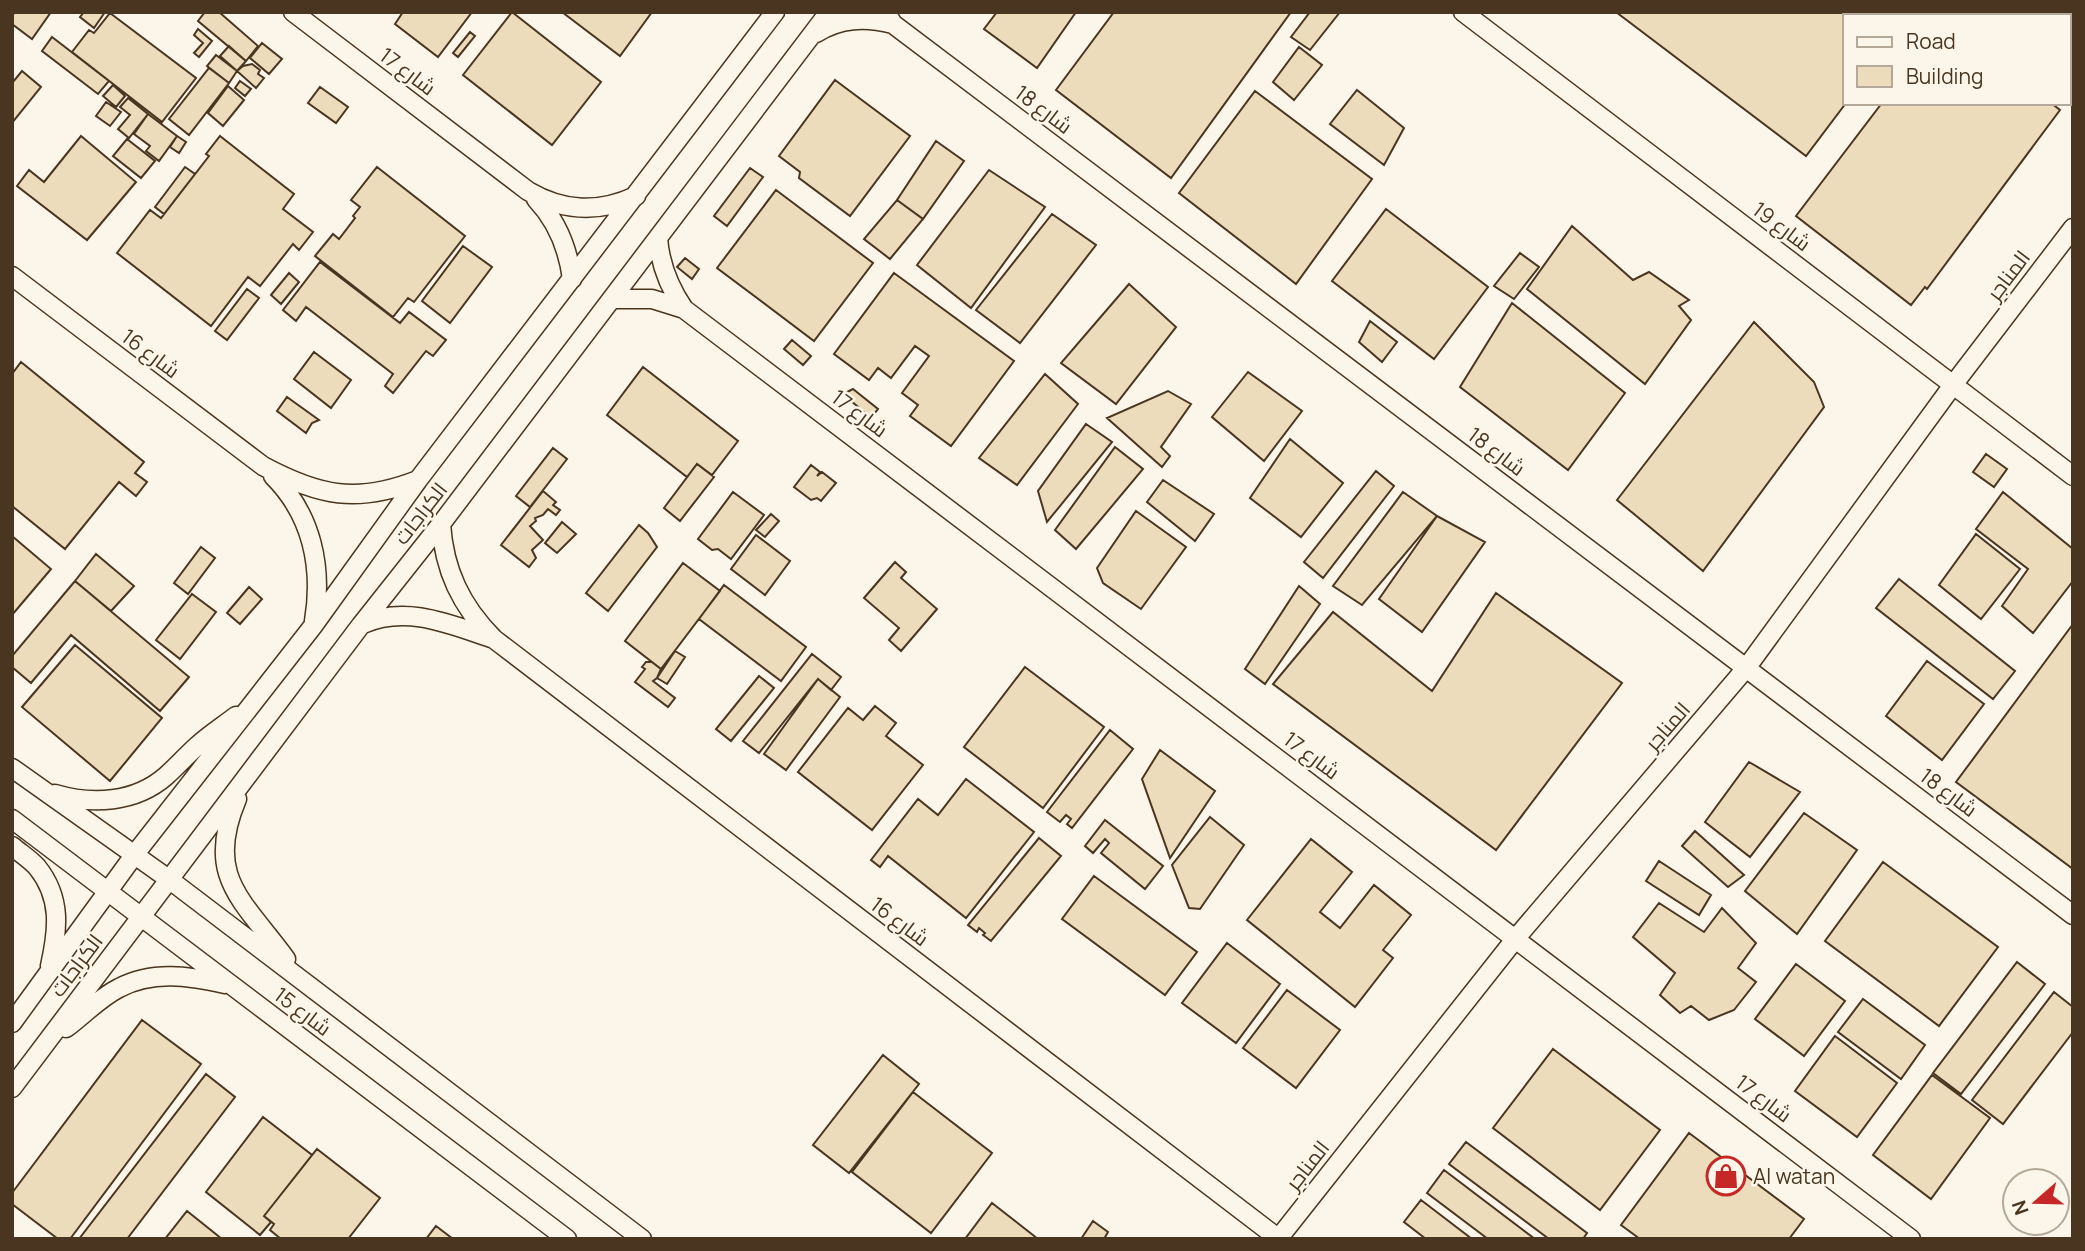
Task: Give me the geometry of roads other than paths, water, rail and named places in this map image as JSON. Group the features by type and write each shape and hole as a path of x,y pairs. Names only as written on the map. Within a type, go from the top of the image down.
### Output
{"street":[{"name":"شارع 17","path":"293,12 528,191 540,203 559,231 572,279"},
{"name":"الكراجات","path":"12,1023 135,854 313,626 418,480 775,12"},
{"name":"الكراجات","path":"12,1088 247,774 441,524 829,12"},
{"name":"شارع 19","path":"1463,12 2073,475"},
{"name":"شارع 18","path":"810,37 830,26 851,20 889,18 2073,915"},
{"name":"شارع 17","path":"528,191 558,205 574,209 606,207 636,196"},
{"name":"المناجر","path":"1279,1239 1516,938 1747,667 1953,385 2073,228"},
{"name":"شارع 17","path":"658,238 665,275 684,309"},
{"name":"شارع 16","path":"12,276 263,466 289,495 300,511 312,538 318,567 318,597 313,626"},
{"name":"شارع 17","path":"612,299 652,299 684,309 1911,1239"},
{"name":"شارع 16","path":"263,466 304,486 350,495 396,489 418,480"},
{"name":"شارع 16","path":"441,524 451,579 469,612 494,639 1279,1239"},
{"name":"شارع 16","path":"361,625 384,617 409,615 494,639"},
{"name":"الكراجات","path":"42,791 75,800 93,801 132,795 164,778 199,743 255,701"},
{"name":"شارع 15","path":"12,768 135,854 299,976 642,1239"},
{"name":"شارع 15","path":"247,774 229,817 224,844 224,864 231,883 244,904 299,976"},
{"name":"شارع 15","path":"12,819 567,1239"},
{"path":"12,846 37,868 56,906 57,927 48,974"},
{"name":"الكراجات","path":"47,1042 103,999 136,981 168,975 192,976 232,985"}],"place":[{"name":"Al watan","path":"1726,1176"}]}
